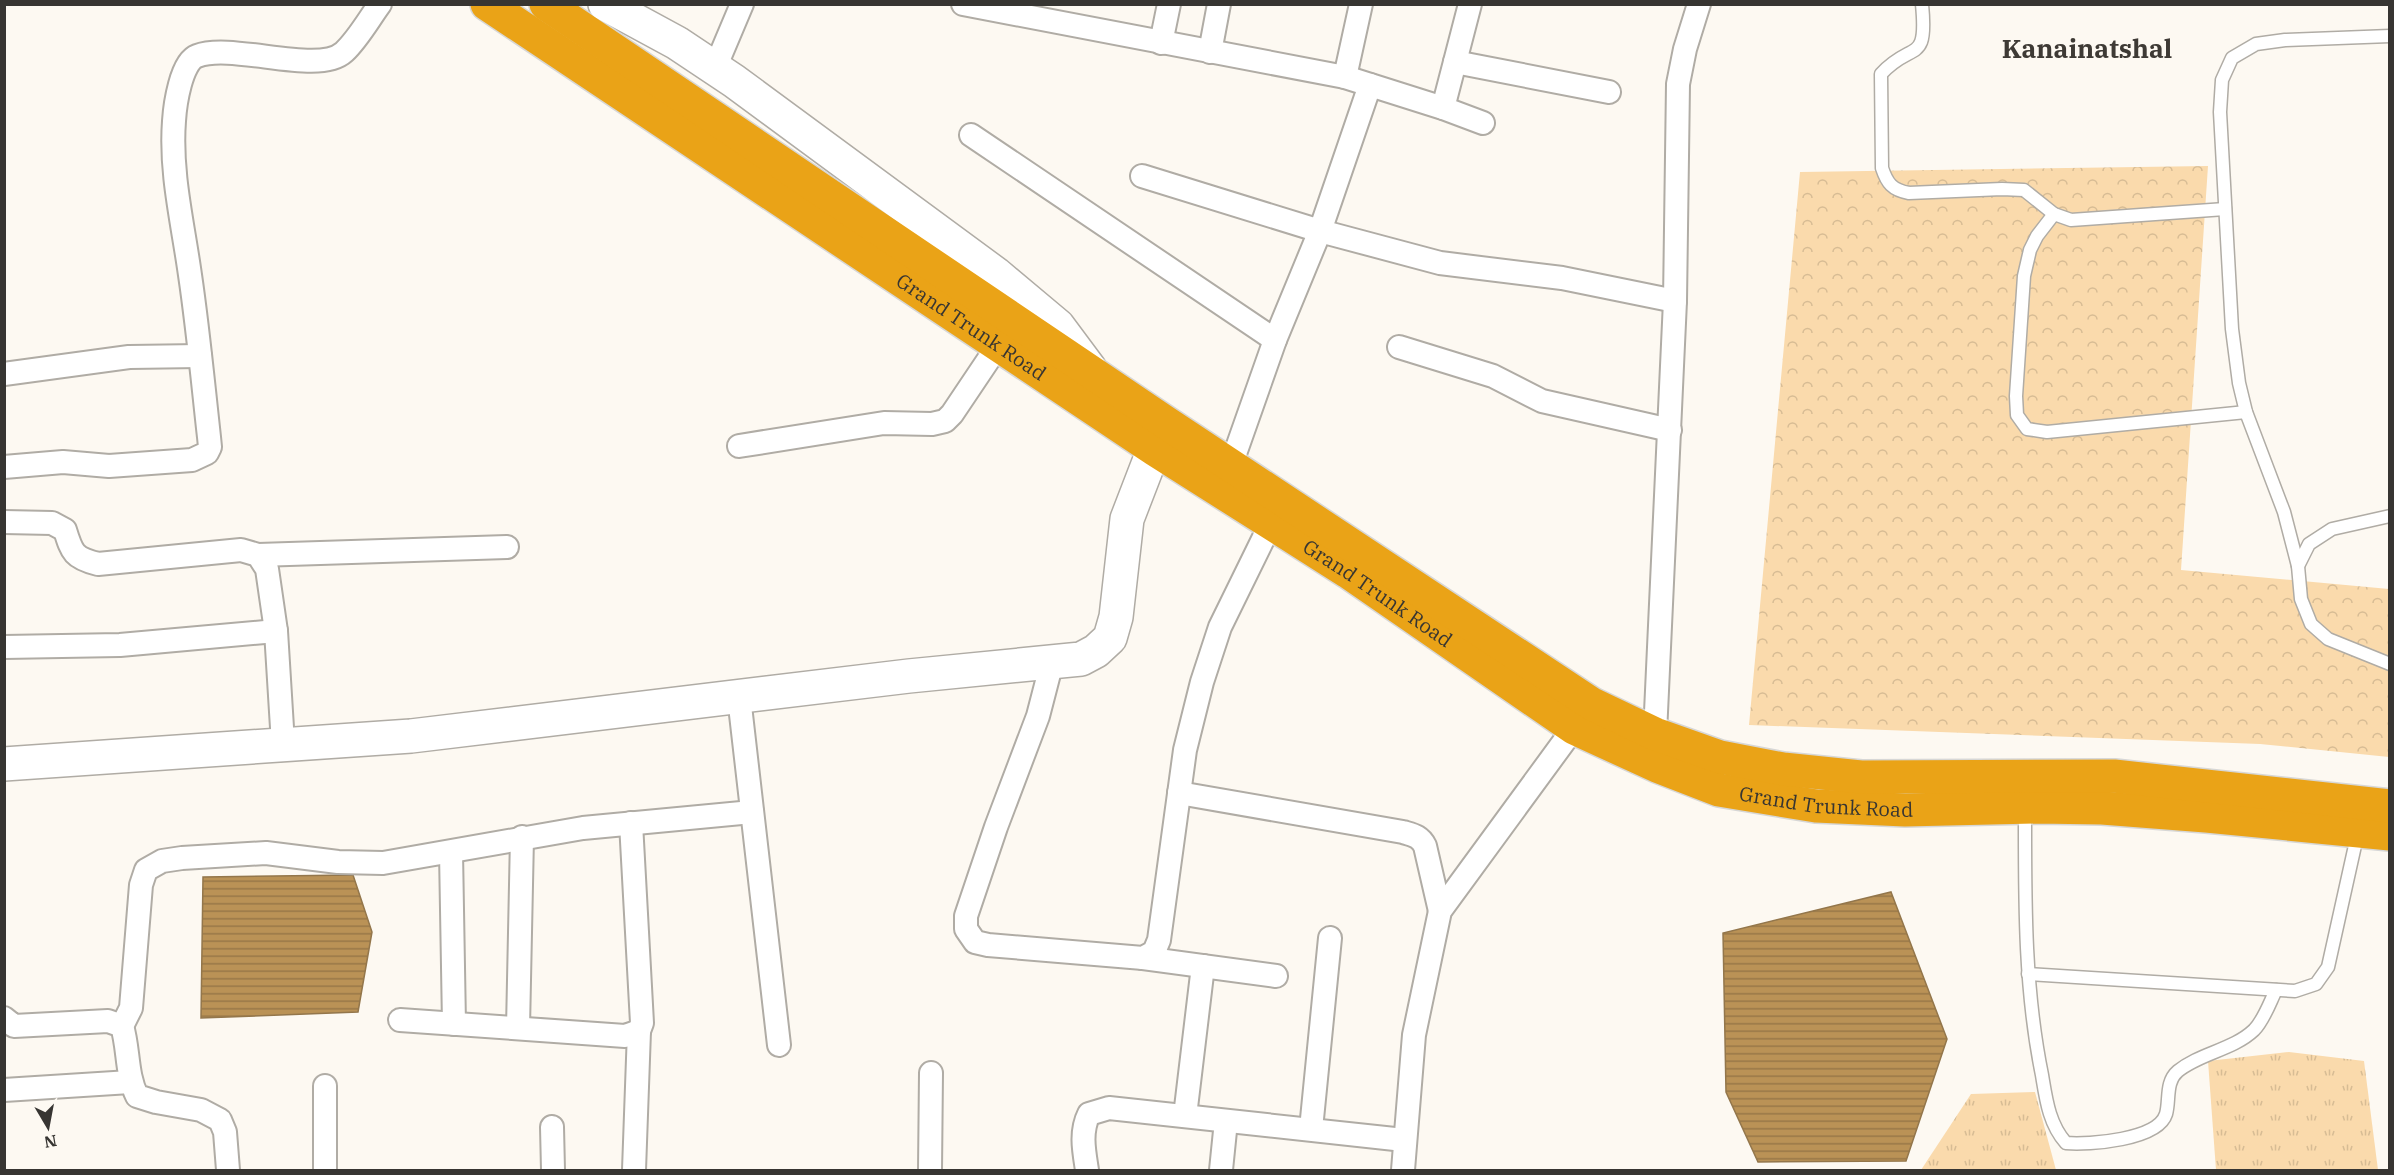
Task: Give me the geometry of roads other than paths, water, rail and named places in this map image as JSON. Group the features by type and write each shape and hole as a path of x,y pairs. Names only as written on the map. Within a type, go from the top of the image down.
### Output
{"highway":[{"name":"Grand Trunk Road","path":"546,4 1231,465 1583,716 1657,766 1719,790 1816,806 1905,810 2025,807 2113,809 2374,832"},
{"name":"Grand Trunk Road","path":"498,12 1154,449 1347,572 1583,716 1654,734 1720,757 1783,769 1861,777 2114,776 2390,806"}],"street":[{"path":"4,467 63,462 109,466 200,458 207,453 210,447 200,356 174,167 174,120 184,66 196,56 219,53 330,59 344,52 380,4"},
{"path":"466,4 498,12"},
{"path":"605,4 677,43 715,68 996,274 1058,326 1092,373"},
{"path":"715,68 742,4"},
{"path":"963,4 1031,11 1161,43 1345,77 1483,123"},
{"path":"1161,43 1169,4"},
{"path":"1210,52 1219,4"},
{"path":"1345,77 1361,4"},
{"path":"1443,108 1470,4"},
{"path":"1654,734 1675,301 1678,84 1685,49 1699,4"},
{"path":"1455,62 1609,92"},
{"path":"1231,465 1275,340 1320,231 1370,85"},
{"path":"970,135 1275,340"},
{"path":"1142,176 1320,231 1440,263 1562,278 1675,301"},
{"path":"739,446 884,423 932,424 945,421 999,345"},
{"path":"1399,347 1493,376 1542,401 1670,430"},
{"path":"4,374 129,357 200,356"},
{"path":"4,764 411,736 909,676 1081,659 1096,651 1110,638 1116,618 1126,519 1154,449"},
{"path":"4,522 52,523 65,530 71,549 81,560 98,564 241,550 258,555 507,547"},
{"path":"1143,958 1154,952 1159,940 1185,750 1202,682 1220,627 1271,523"},
{"path":"258,555 267,569 276,631 283,744"},
{"path":"4,647 120,645 276,631"},
{"path":"1052,662 1038,716 996,826 966,916 966,929 975,942 987,945 1143,958 1276,976"},
{"path":"739,697 779,1045"},
{"path":"1402,1170 1414,1035 1440,911 1583,716"},
{"path":"1179,793 1417,836 1422,839 1425,846 1440,911"},
{"path":"228,1170 225,1132 220,1120 201,1110 156,1102 137,1096 130,1082 127,1041 122,1026 131,1008 141,885 146,870 162,861 266,853 383,863 522,837 752,812"},
{"path":"631,824 642,1023 639,1031 634,1170"},
{"path":"518,1028 522,837"},
{"path":"451,852 454,1023"},
{"path":"1311,1130 1329,938"},
{"path":"1185,1116 1203,966"},
{"path":"4,1018 14,1026 108,1021 122,1026"},
{"path":"399,1020 625,1036 639,1031"},
{"path":"930,1170 932,1074"},
{"path":"4,1090 130,1082"},
{"path":"325,1086 325,1170"},
{"path":"1087,1170 1083,1138 1085,1123 1089,1114 1109,1108 1404,1140"},
{"path":"1221,1170 1226,1120"},
{"path":"552,1127 553,1170"}],"lane":[{"path":"1922,4 1924,39 1917,51 1889,65 1881,74 1882,168 1887,182 1897,191 1909,193 2024,190 2054,214 2071,220 2225,209"},
{"path":"2390,36 2284,40 2256,44 2232,58 2222,80 2220,112 2232,329 2238,383 2246,412 2284,512 2298,567 2301,599 2311,624 2328,639 2390,664"},
{"path":"2054,214 2037,236 2030,250 2024,276 2016,396 2018,415 2027,429 2047,432 2246,412"},
{"path":"2298,567 2309,544 2332,529 2390,516"},
{"path":"2025,807 2025,912 2035,1042 2048,1109 2056,1131 2066,1143 2100,1143 2153,1130 2163,1122 2167,1112 2168,1088 2175,1073 2188,1063 2237,1041 2255,1029 2276,990"},
{"path":"2028,974 2295,991 2316,984 2328,967 2374,832"}],"district":[{"name":"Kanainatshal","path":"2087,49"}]}
